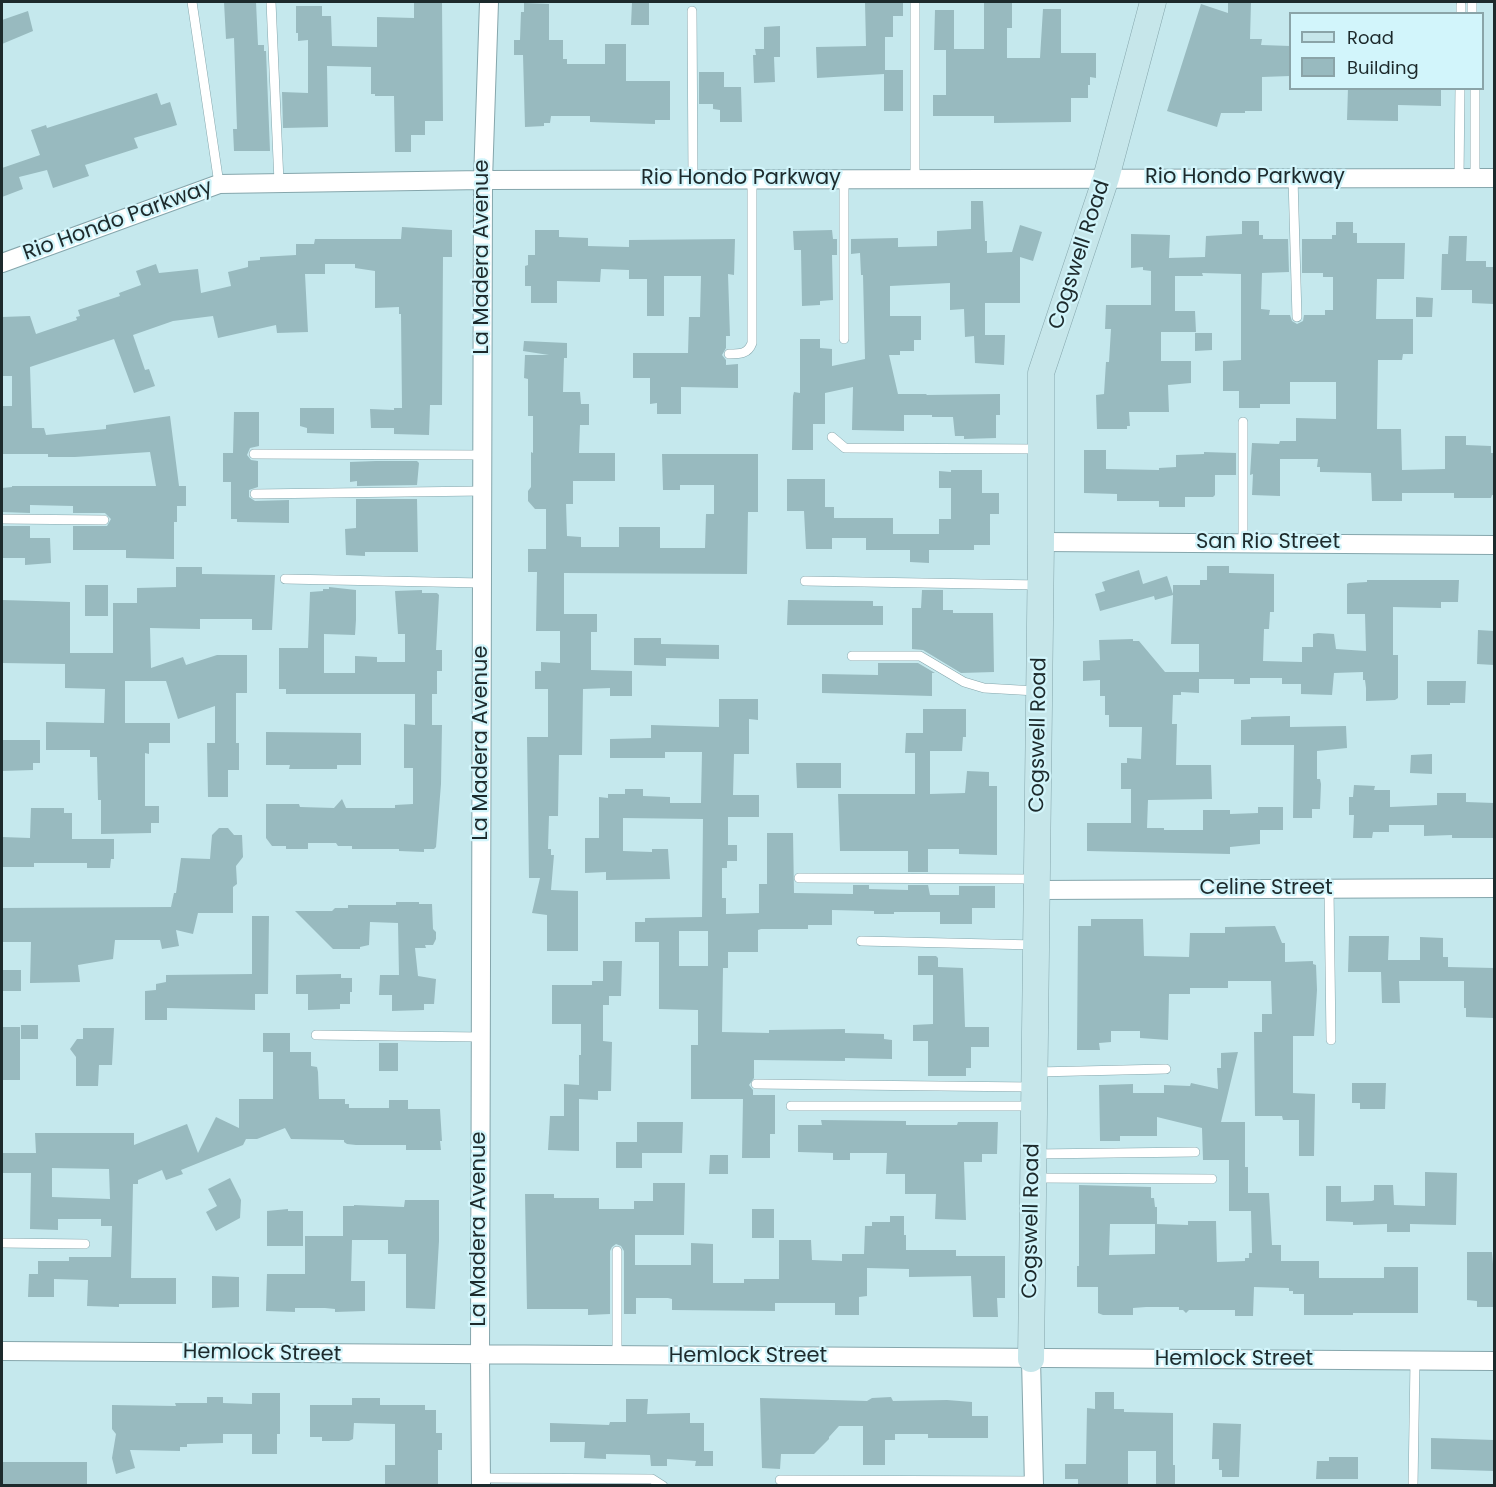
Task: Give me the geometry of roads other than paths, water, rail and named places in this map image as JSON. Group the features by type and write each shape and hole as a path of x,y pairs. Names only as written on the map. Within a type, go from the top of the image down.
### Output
{"street":[{"name":"La Madera Avenue","path":"481,1481 483,180 489,2"},
{"name":"Cogswell Road","path":"1034,1483 1031,1359 1040,692 1041,373 1106,178 1153,2"},
{"name":"Rio Hondo Parkway","path":"2,263 219,184 844,178 1494,178"},
{"name":"San Rio Street","path":"1041,542 1494,545"},
{"name":"Celine Street","path":"1037,885 1329,889 1494,888"},
{"name":"Hemlock Street","path":"2,1352 1494,1361"}],"lane":[{"path":"192,2 219,184"},
{"path":"271,2 279,182"},
{"path":"915,2 915,178"},
{"path":"692,11 693,179"},
{"path":"1460,90 1467,178"},
{"path":"1467,178 1475,90"},
{"path":"844,178 844,339"},
{"path":"1293,178 1297,316"},
{"path":"729,354 743,354 752,343 752,179"},
{"path":"1243,422 1243,543"},
{"path":"832,436 845,448 1041,450"},
{"path":"254,454 482,455"},
{"path":"255,494 482,491"},
{"path":"2,519 104,520"},
{"path":"285,579 482,583"},
{"path":"805,580 1041,585"},
{"path":"852,656 920,656 964,682 984,688 1040,692"},
{"path":"799,878 1037,885"},
{"path":"1329,889 1331,1040"},
{"path":"861,941 1037,945"},
{"path":"316,1035 481,1037"},
{"path":"791,1106 1035,1088 1166,1069"},
{"path":"756,1084 1035,1088"},
{"path":"1033,1166 1195,1152"},
{"path":"1033,1166 1212,1179"},
{"path":"2,1243 85,1244"},
{"path":"617,1251 617,1356"},
{"path":"1413,1485 1415,1361"},
{"path":"481,1481 652,1479 663,1485"},
{"path":"780,1480 1034,1483"}]}
